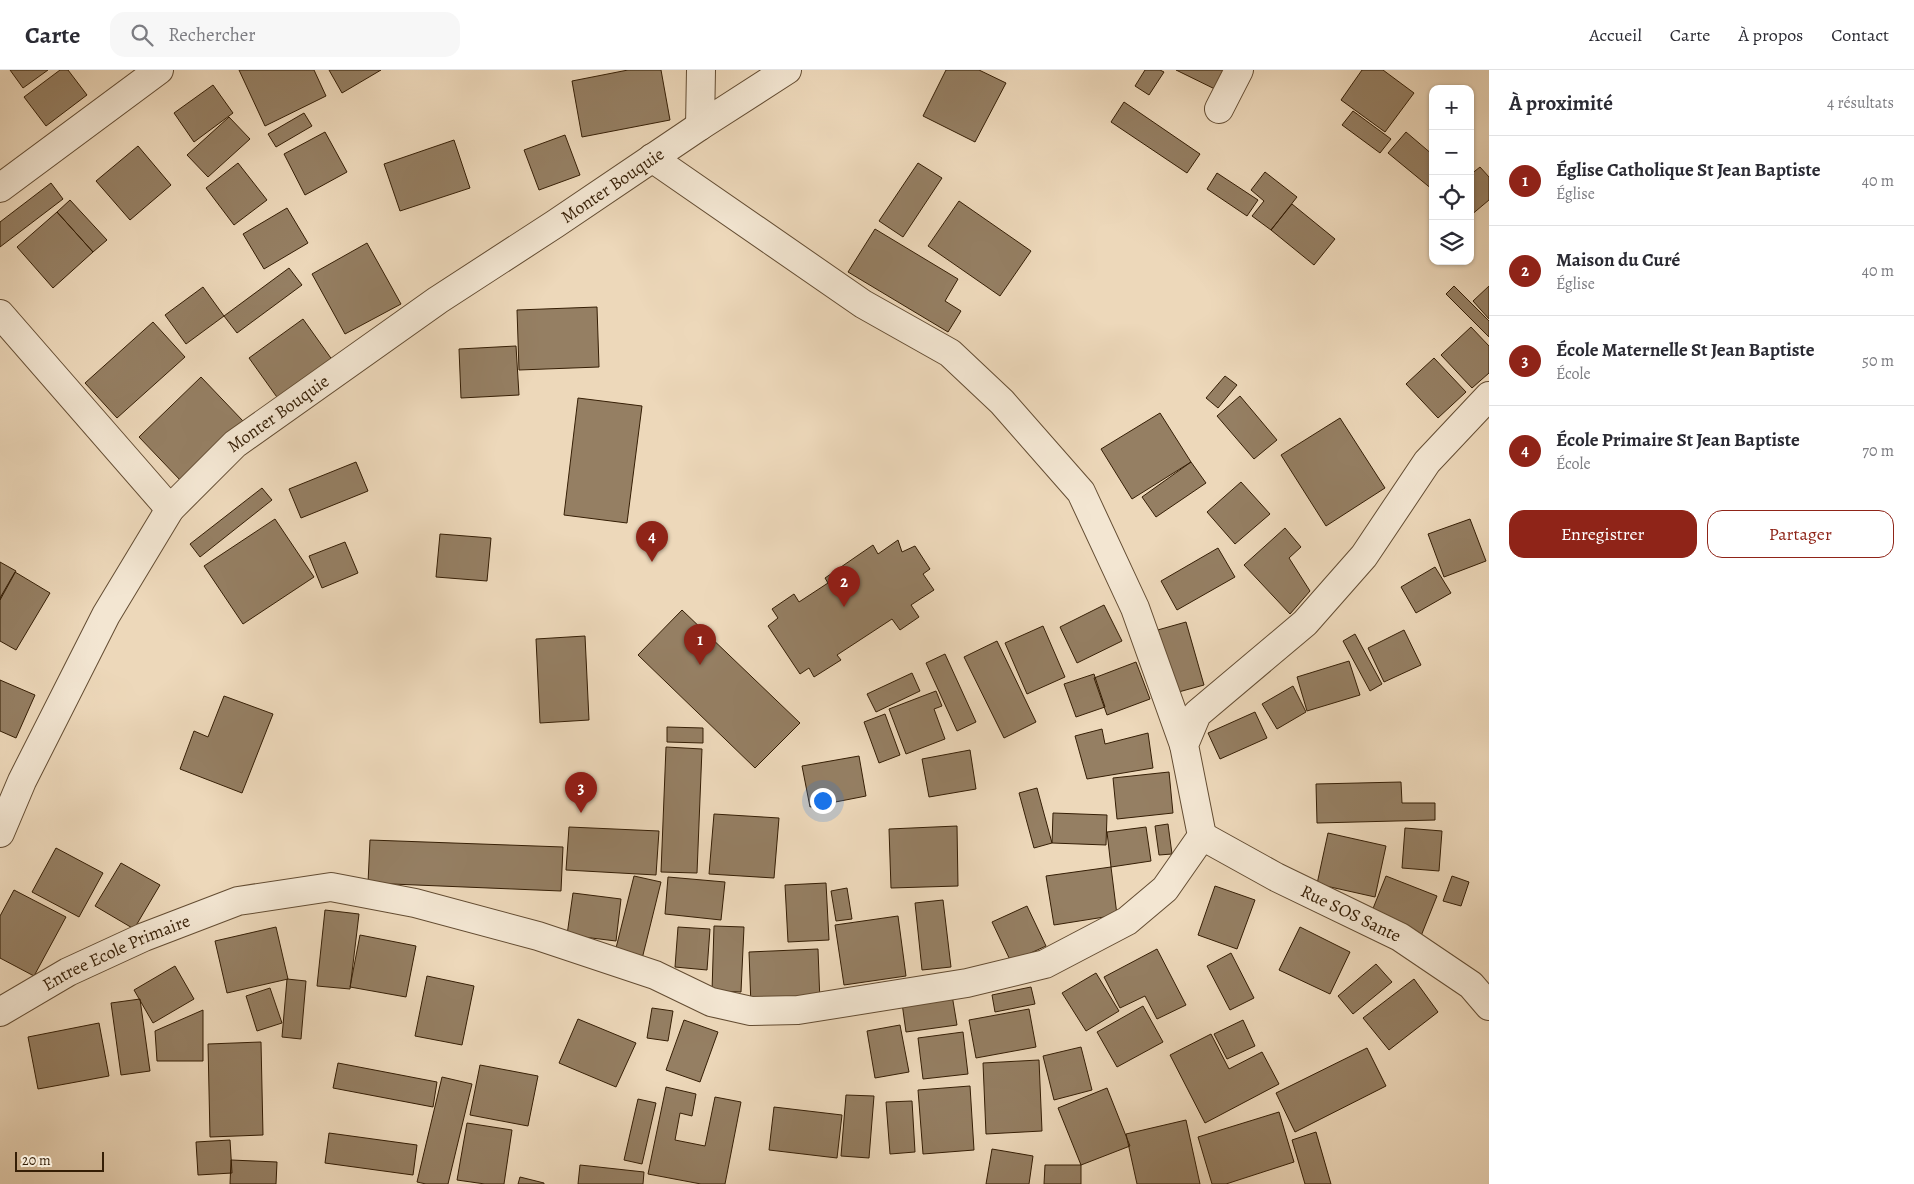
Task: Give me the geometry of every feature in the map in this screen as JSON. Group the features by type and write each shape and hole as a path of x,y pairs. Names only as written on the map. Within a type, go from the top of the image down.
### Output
{"street":[{"path":"0,188 158,70"},
{"path":"700,126 701,70"},
{"name":"Monter Bouquie","path":"0,833 22,781 106,616 170,509 235,444 438,300 700,126 788,70"},
{"path":"1219,109 1239,70"},
{"path":"652,158 863,304 950,353 1002,402 1081,492 1135,608 1184,745 1202,836"},
{"path":"0,314 170,509"},
{"path":"1184,745 1197,714 1305,623 1364,556 1427,462 1489,396"},
{"name":"Entree Ecole Primaire","path":"0,1012 68,972 144,937 238,901 332,887 415,902 547,939 655,975 711,1002 751,1011 798,1010 967,983 1045,964 1126,921 1165,889 1202,836"},
{"name":"Rue SOS Sante","path":"1202,836 1276,877 1400,937 1471,985 1489,1006"}],"building":[{"path":"10,70 48,70 23,88"},
{"path":"60,70 68,70 87,95 46,126 24,97"},
{"path":"239,70 314,70 326,96 265,126"},
{"path":"329,70 381,70 342,93"},
{"path":"628,70 661,70 670,120 582,137 572,81"},
{"path":"946,70 979,70 1006,83 975,142 923,116"},
{"path":"1145,70 1160,70 1164,72 1149,95 1135,86"},
{"path":"1176,70 1235,70 1223,93"},
{"path":"1362,70 1383,70 1414,93 1385,132 1341,100"},
{"path":"213,85 233,113 194,142 174,113"},
{"path":"1124,102 1200,154 1187,173 1111,122"},
{"path":"1353,111 1391,139 1380,153 1342,125"},
{"path":"304,113 312,126 276,147 268,134"},
{"path":"229,117 250,139 208,177 187,155"},
{"path":"325,132 347,172 305,195 284,154"},
{"path":"1406,132 1429,152 1429,187 1388,153"},
{"path":"565,135 580,175 539,190 524,150"},
{"path":"454,140 470,188 400,211 384,164"},
{"path":"138,146 171,185 130,220 96,181"},
{"path":"238,163 267,200 234,225 206,188"},
{"path":"918,163 942,178 903,237 879,221"},
{"path":"1480,167 1489,177 1489,200 1474,213 1474,175 1474,172"},
{"path":"1265,172 1297,197 1271,230 1252,216 1264,201 1251,190"},
{"path":"1217,173 1258,200 1247,216 1207,189"},
{"path":"51,183 63,199 0,247 0,222"},
{"path":"70,200 107,240 93,252 57,212"},
{"path":"959,201 1031,251 1000,296 928,246"},
{"path":"1292,204 1335,239 1314,265 1271,230"},
{"path":"287,208 308,243 264,269 243,234"},
{"path":"57,212 93,252 53,288 17,247"},
{"path":"875,229 958,279 945,301 961,311 948,332 848,272"},
{"path":"367,243 401,304 345,334 312,274"},
{"path":"289,268 302,285 237,333 224,316"},
{"path":"1454,286 1489,321 1489,337 1446,294"},
{"path":"1489,286 1489,319 1473,301"},
{"path":"203,287 224,316 186,344 165,315"},
{"path":"597,307 599,367 519,370 517,310"},
{"path":"303,319 333,361 279,400 249,358"},
{"path":"153,322 185,357 117,418 85,383"},
{"path":"1471,327 1489,346 1489,373 1472,388 1441,355"},
{"path":"516,346 519,395 461,398 459,349"},
{"path":"1434,358 1466,392 1438,418 1406,384"},
{"path":"1225,376 1237,385 1218,408 1206,398"},
{"path":"201,377 243,421 181,481 139,437"},
{"path":"1240,396 1277,440 1254,459 1217,416"},
{"path":"578,398 642,406 627,523 564,515"},
{"path":"1160,413 1191,462 1132,499 1101,449"},
{"path":"1340,418 1385,488 1326,526 1281,455"},
{"path":"356,462 368,491 301,518 289,489"},
{"path":"1191,462 1206,483 1156,517 1142,497"},
{"path":"1241,482 1270,514 1235,544 1207,512"},
{"path":"262,488 272,500 200,557 190,544"},
{"path":"275,519 314,577 243,624 204,566"},
{"path":"1470,519 1486,561 1444,577 1428,534"},
{"path":"1285,528 1301,547 1289,558 1310,591 1290,614 1244,565"},
{"path":"440,534 491,538 487,581 436,577"},
{"path":"898,540 902,552 915,546 930,569 923,574 934,590 911,605 919,617 900,630 892,619 837,655 841,660 814,677 809,668 800,674 768,626 778,618 772,609 794,594 799,602 828,583 825,578 873,545 878,554"},
{"path":"345,542 358,573 322,588 309,556"},
{"path":"1218,548 1235,577 1177,610 1161,581"},
{"path":"0,562 16,571 0,600"},
{"path":"1435,567 1451,593 1416,613 1401,587"},
{"path":"15,572 50,593 16,650 0,641 0,598"},
{"path":"1104,605 1122,641 1077,663 1060,627"},
{"path":"682,610 800,723 755,768 638,655"},
{"path":"1186,622 1204,685 1164,696 1147,633"},
{"path":"1043,626 1065,677 1027,694 1005,643"},
{"path":"1404,630 1421,665 1384,682 1368,648"},
{"path":"1355,634 1382,684 1370,691 1343,641"},
{"path":"585,636 589,720 540,723 536,639"},
{"path":"997,641 1036,722 1004,738 964,657"},
{"path":"945,654 976,722 957,731 926,663"},
{"path":"1349,661 1360,695 1307,711 1297,677"},
{"path":"1136,662 1150,699 1107,715 1094,678"},
{"path":"912,673 920,691 876,712 867,694"},
{"path":"1094,674 1105,707 1076,717 1064,684"},
{"path":"0,680 35,695 16,738 0,731"},
{"path":"1293,686 1306,712 1277,729 1262,704"},
{"path":"936,691 942,706 934,709 945,739 906,754 889,709"},
{"path":"224,696 273,714 242,793 180,769 194,731 208,737"},
{"path":"1255,712 1267,738 1220,759 1208,733"},
{"path":"885,714 900,755 879,763 864,722"},
{"path":"667,727 703,728 703,743 667,742"},
{"path":"1102,729 1105,744 1148,733 1153,768 1087,779 1075,736"},
{"path":"666,747 702,749 697,873 661,872"},
{"path":"970,750 976,789 929,797 922,759"},
{"path":"859,756 866,796 810,807 802,766"},
{"path":"1169,772 1173,813 1117,819 1113,778"},
{"path":"1401,782 1402,803 1435,803 1435,820 1317,823 1316,784"},
{"path":"1037,788 1052,843 1034,848 1019,793"},
{"path":"1053,813 1107,815 1106,845 1052,843"},
{"path":"714,814 779,818 774,878 709,874"},
{"path":"1168,824 1172,854 1159,855 1155,826"},
{"path":"957,826 958,886 891,888 889,829"},
{"path":"569,827 659,831 656,875 566,870"},
{"path":"1146,827 1151,861 1111,867 1107,832"},
{"path":"1405,828 1442,831 1439,871 1402,868"},
{"path":"1328,833 1386,846 1375,897 1317,884"},
{"path":"370,840 563,847 561,891 368,883"},
{"path":"56,848 103,873 79,917 32,892"},
{"path":"121,863 160,885 134,929 95,906"},
{"path":"1111,867 1117,915 1054,925 1046,876"},
{"path":"634,876 661,882 642,959 615,952"},
{"path":"1386,876 1437,896 1421,936 1370,916"},
{"path":"1452,876 1469,882 1461,906 1443,901"},
{"path":"668,877 725,882 721,920 665,914"},
{"path":"826,883 829,940 788,942 785,885"},
{"path":"1215,886 1255,900 1237,949 1198,935"},
{"path":"847,888 852,919 836,921 831,891"},
{"path":"14,890 66,917 34,976 0,958 0,916"},
{"path":"573,893 621,899 616,941 567,935"},
{"path":"943,900 951,967 922,970 915,903"},
{"path":"1027,906 1046,946 1011,962 992,922"},
{"path":"325,910 359,914 350,989 317,986"},
{"path":"898,916 906,976 844,985 835,925"},
{"path":"714,926 744,927 741,992 712,991"},
{"path":"276,927 288,979 227,993 215,941"},
{"path":"678,927 710,929 707,970 675,967"},
{"path":"1300,927 1350,952 1330,994 1279,970"},
{"path":"360,935 416,946 406,997 350,987"},
{"path":"818,949 820,1003 751,1006 749,952"},
{"path":"1157,949 1186,1005 1157,1019 1145,996 1120,1008 1104,977"},
{"path":"1231,953 1254,998 1230,1010 1207,966"},
{"path":"1376,964 1392,982 1353,1014 1338,996"},
{"path":"175,966 194,999 153,1023 134,990"},
{"path":"1096,973 1119,1011 1086,1031 1062,993"},
{"path":"427,976 474,986 462,1045 415,1036"},
{"path":"287,979 306,981 301,1039 282,1037"},
{"path":"1414,979 1438,1012 1389,1050 1363,1018"},
{"path":"1031,987 1035,1004 995,1012 992,995"},
{"path":"270,988 282,1023 257,1031 246,996"},
{"path":"952,995 957,1025 906,1032 902,1003"},
{"path":"140,999 150,1071 121,1075 111,1003"},
{"path":"1143,1006 1163,1042 1117,1067 1097,1032"},
{"path":"652,1008 673,1011 668,1041 647,1038"},
{"path":"1029,1009 1036,1047 976,1058 969,1020"},
{"path":"203,1010 203,1061 157,1061 155,1031"},
{"path":"578,1019 636,1043 616,1087 559,1063"},
{"path":"684,1020 718,1032 700,1082 666,1070"},
{"path":"1243,1020 1255,1046 1227,1059 1214,1034"},
{"path":"99,1023 109,1076 38,1089 28,1037"},
{"path":"900,1025 909,1072 875,1078 867,1031"},
{"path":"963,1032 968,1074 923,1079 918,1038"},
{"path":"1211,1034 1229,1069 1262,1052 1279,1084 1205,1123 1170,1055"},
{"path":"261,1042 263,1135 210,1137 208,1044"},
{"path":"1081,1047 1092,1090 1054,1100 1043,1056"},
{"path":"1367,1048 1386,1086 1295,1132 1276,1093"},
{"path":"1039,1060 1042,1131 986,1134 983,1063"},
{"path":"338,1063 437,1082 433,1107 333,1088"},
{"path":"480,1065 538,1076 528,1126 470,1115"},
{"path":"442,1077 472,1084 448,1184 426,1184 417,1182"},
{"path":"970,1086 974,1150 923,1154 918,1090"},
{"path":"666,1087 696,1094 692,1116 680,1113 675,1140 705,1146 715,1097 741,1102 725,1184 701,1184 648,1174"},
{"path":"1107,1088 1130,1146 1081,1165 1058,1108"},
{"path":"846,1095 874,1096 869,1158 841,1156"},
{"path":"638,1099 656,1103 642,1164 624,1160"},
{"path":"912,1101 915,1152 890,1154 886,1102"},
{"path":"774,1107 842,1115 837,1158 769,1150"},
{"path":"1279,1112 1294,1162 1226,1184 1212,1184 1198,1137"},
{"path":"1186,1120 1200,1184 1137,1184 1126,1134"},
{"path":"467,1123 512,1130 504,1184 485,1184 457,1180"},
{"path":"1316,1132 1331,1184 1305,1184 1292,1140"},
{"path":"329,1133 417,1145 413,1175 325,1163"},
{"path":"230,1140 232,1173 198,1175 196,1142"},
{"path":"992,1149 1033,1156 1029,1184 986,1184"},
{"path":"231,1160 277,1162 276,1184 230,1184"},
{"path":"580,1165 644,1172 643,1184 578,1184"},
{"path":"1045,1165 1081,1165 1081,1184 1044,1184"},
{"path":"520,1177 544,1183 544,1184 518,1184"}],"place":[{"name":"École Primaire St Jean Baptiste","path":"652,562"},
{"name":"Maison du Curé","path":"844,607"},
{"name":"Église Catholique St Jean Baptiste","path":"700,665"},
{"name":"École Maternelle St Jean Baptiste","path":"581,813"}]}
